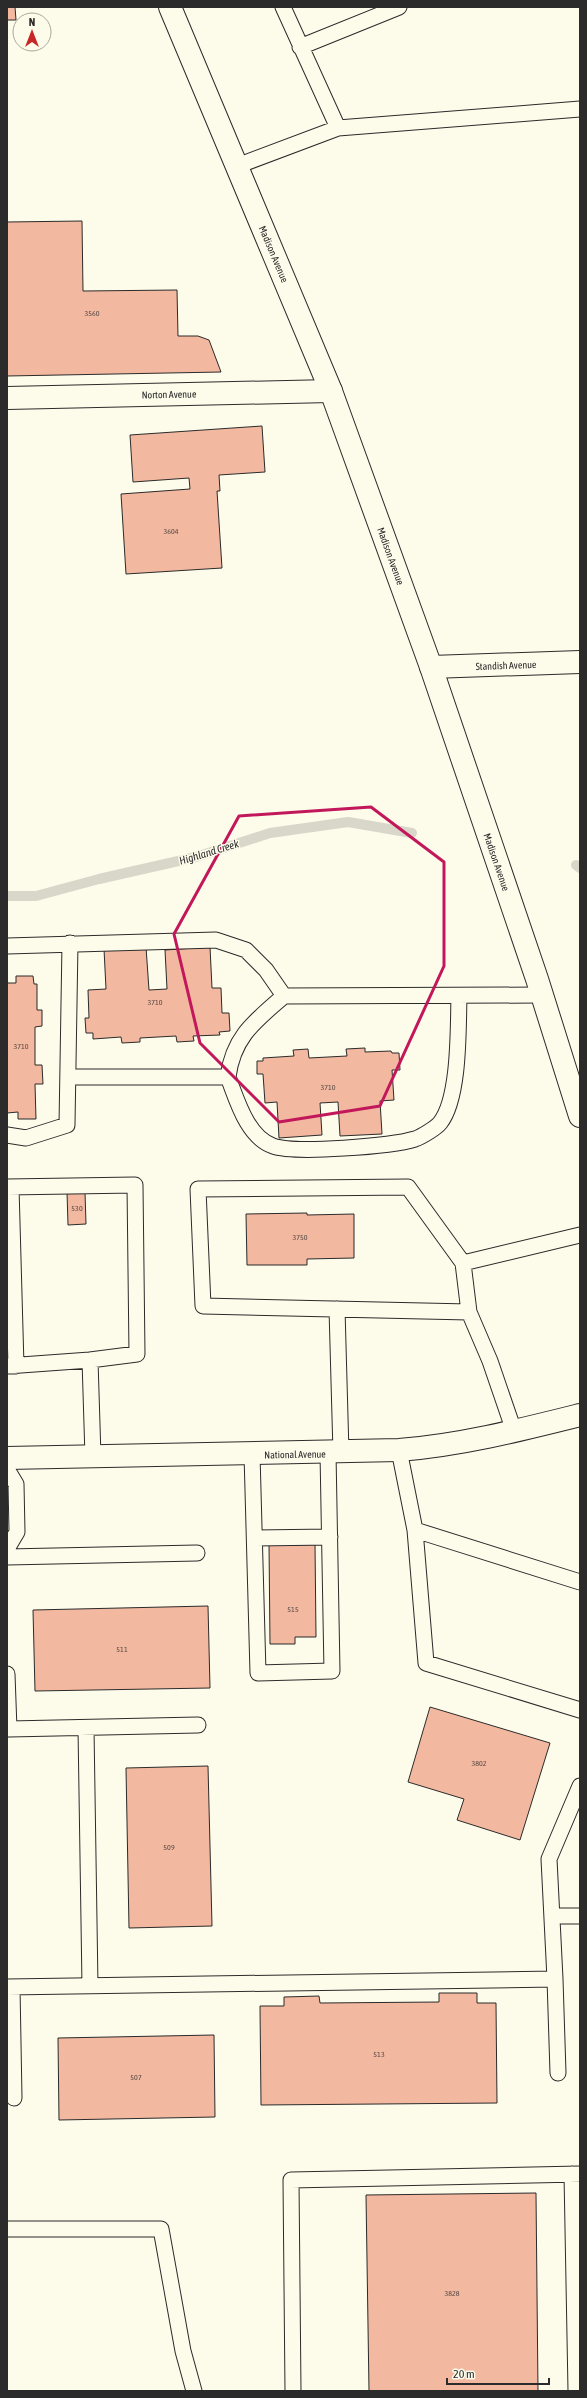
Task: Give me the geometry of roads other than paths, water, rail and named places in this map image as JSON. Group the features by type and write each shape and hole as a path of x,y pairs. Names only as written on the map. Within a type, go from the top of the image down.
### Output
{"main road":[{"name":"Madison Avenue","path":"170,7 331,391 431,667 580,1116"},
{"name":"Norton Avenue","path":"7,398 331,391"},
{"name":"Standish Avenue","path":"431,667 580,662"},
{"name":"National Avenue","path":"7,1458 334,1453 399,1450 444,1446 514,1431 580,1414"}],"lane":[{"path":"283,7 338,128"},
{"path":"300,47 399,7"},
{"path":"237,166 338,128 580,109"},
{"path":"7,946 216,940 246,950 266,970 284,996"},
{"path":"7,1135 26,1138 67,1125 70,944"},
{"path":"459,996 457,1053 453,1093 440,1123 416,1139 386,1145 306,1149 273,1146 255,1133 241,1110 228,1077 231,1057 244,1034 284,996 541,995"},
{"path":"68,1077 228,1077"},
{"path":"134,1185 137,1354 90,1360 11,1366 9,1187 134,1185"},
{"path":"469,1312 203,1306 198,1189 408,1186 463,1263 469,1312 490,1361 514,1431"},
{"path":"463,1263 580,1235"},
{"path":"252,1454 258,1673 332,1672 330,1537 334,1453 337,1309"},
{"path":"90,1360 93,1457"},
{"path":"399,1450 415,1530 426,1663 580,1710"},
{"path":"7,1469 16,1484 17,1532 7,1549"},
{"path":"415,1530 580,1582"},
{"path":"255,1538 330,1537"},
{"path":"7,1558 197,1553"},
{"path":"7,1674 8,1729 198,1725"},
{"path":"86,1728 90,1986"},
{"path":"558,2073 549,1859 580,1786"},
{"path":"552,1916 580,1916"},
{"path":"14,2098 9,1987 555,1979"},
{"path":"293,2391 291,2180 576,2174 576,2391"},
{"path":"7,2229 161,2229 183,2351 194,2391"}],"waterway":[{"name":"Highland Creek","path":"7,896 36,896 99,879 196,857 270,833 348,822 412,833"},
{"name":"Highland Creek","path":"576,865 580,868"}]}
